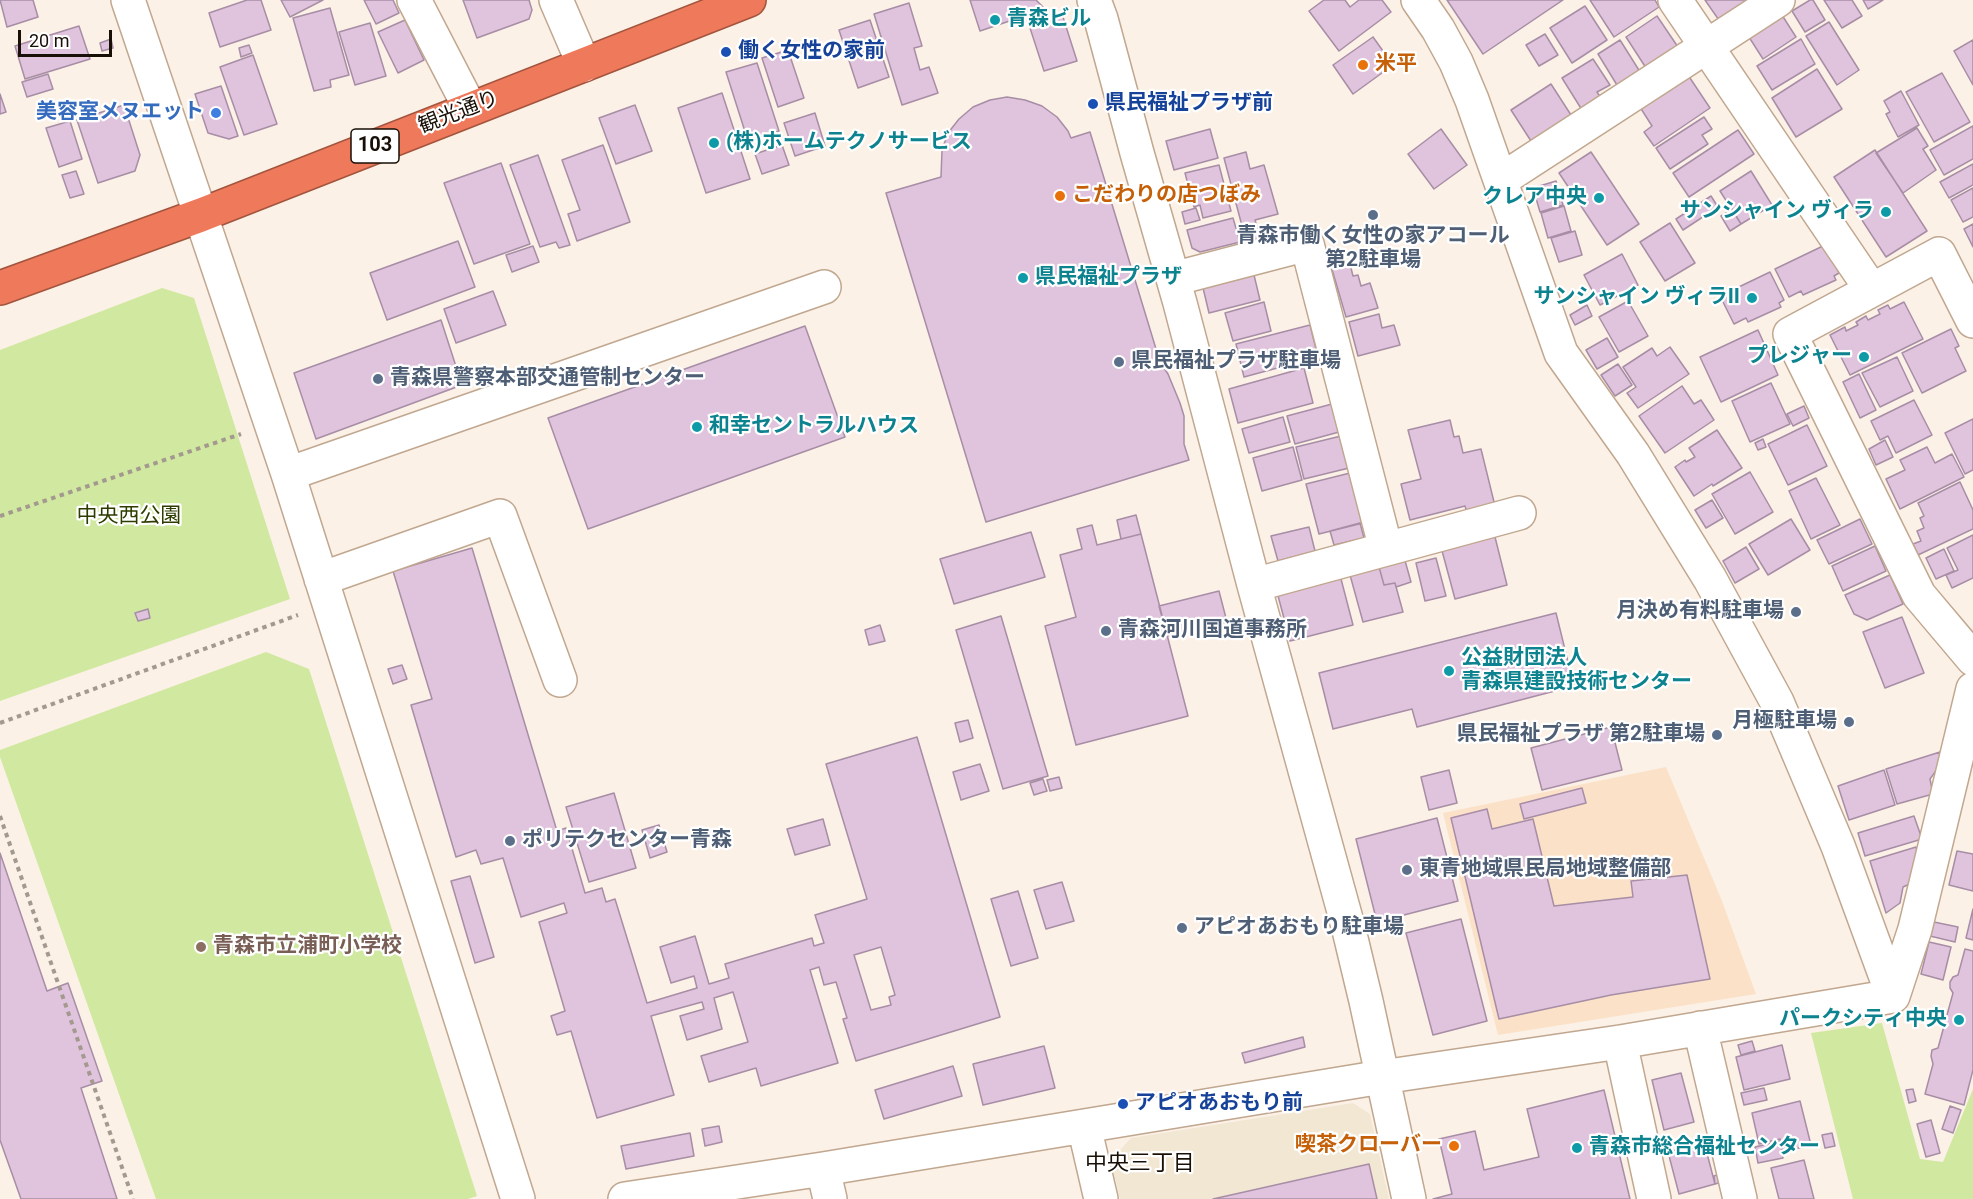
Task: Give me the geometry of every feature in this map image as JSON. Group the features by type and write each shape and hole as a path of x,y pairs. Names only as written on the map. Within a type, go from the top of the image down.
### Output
{"highway":[{"name":"観光通り","path":"0,288 201,215 749,0"}],"street":[{"path":"128,0 288,474 518,1199"},
{"path":"414,0 470,108"},
{"path":"556,0 584,65"},
{"path":"1094,0 1173,279 1348,926 1409,1199"},
{"path":"1418,0 1438,29 1456,62 1472,100 1561,353 1633,454 1710,579 1777,702 1838,846 1893,996"},
{"path":"1675,0 1871,289"},
{"path":"1502,180 1778,0"},
{"path":"1173,279 1307,244 1386,549"},
{"path":"1973,321 1939,254 1790,334 1919,595 1973,659"},
{"path":"288,474 824,287"},
{"path":"1254,585 1519,513"},
{"path":"321,579 500,516 560,680"},
{"path":"1893,996 1915,929 1973,689"},
{"path":"625,1199 827,1184 1084,1126 1382,1077 1620,1042 1893,996"},
{"path":"1701,1028 1740,1199"},
{"path":"1620,1042 1654,1199"},
{"path":"1084,1126 1101,1199"}],"path":[{"path":"0,516 248,431"},
{"path":"0,723 305,613"},
{"path":"0,816 133,1199"}],"shaded area":[{"path":"1666,767 1722,901 1756,994 1498,1035 1443,813"},
{"path":"1353,1103 1370,1114 1389,1199 1120,1199 1111,1160 1131,1138"}],"green space":[{"name":"中央西公園","path":"162,288 194,298 290,599 0,701 0,350"},
{"name":"青森市立浦町小学校","path":"266,652 309,669 477,1196 468,1199 156,1199 0,757 0,750"},
{"path":"1882,1023 1920,1159 1943,1162 1973,1089 1973,1199 1853,1199 1811,1033"}],"building":[{"path":"0,0 33,0 38,17 7,27"},
{"path":"247,0 261,0 271,30 220,47 209,13"},
{"path":"281,0 323,0 290,17"},
{"path":"364,0 393,0 399,13 376,24"},
{"path":"463,0 529,0 532,10 529,19 477,38"},
{"name":"青森ビル","path":"970,0 1036,0 1045,9 980,31"},
{"path":"1324,0 1345,0 1350,7 1359,0 1382,0 1391,12 1339,51 1309,11"},
{"path":"1447,0 1563,0 1483,54"},
{"path":"1590,0 1655,0 1659,7 1614,37"},
{"path":"1705,0 1751,0 1721,23"},
{"path":"1813,0 1825,20 1805,32 1792,11"},
{"path":"1824,0 1852,0 1862,16 1842,28"},
{"path":"1863,0 1883,0 1868,9"},
{"path":"909,3 922,46 914,48 920,70 929,67 938,93 902,105 874,14"},
{"path":"1585,6 1607,40 1572,63 1550,28"},
{"path":"330,8 349,75 330,80 331,87 314,91 293,18"},
{"path":"1780,12 1796,37 1763,59 1747,34"},
{"path":"1657,16 1680,50 1648,71 1626,37"},
{"path":"1063,17 1077,61 1044,71 1030,28"},
{"path":"405,20 424,60 398,73 378,32"},
{"path":"870,20 889,77 858,88 839,30"},
{"path":"1829,22 1859,70 1837,85 1806,36"},
{"path":"370,23 386,76 355,85 339,32"},
{"path":"79,26 90,59 25,79 15,46"},
{"path":"1545,34 1558,55 1539,66 1526,45"},
{"name":"米平","path":"1373,37 1393,65 1353,94 1333,65"},
{"path":"111,39 113,48 102,51 100,43"},
{"path":"1801,39 1815,64 1772,90 1757,66"},
{"path":"1620,40 1642,75 1620,90 1598,54"},
{"path":"1973,40 1973,85 1954,51"},
{"path":"249,45 252,53 241,57 239,48"},
{"path":"788,50 804,98 778,107 762,58"},
{"path":"253,55 277,124 244,135 220,67"},
{"path":"1593,59 1610,85 1597,92 1601,98 1582,110 1562,78"},
{"path":"757,63 779,131 748,141 726,72"},
{"path":"1817,69 1842,109 1796,137 1772,98"},
{"path":"1686,72 1710,108 1654,146 1644,132 1652,126 1638,104"},
{"path":"1942,73 1970,122 1934,142 1906,92"},
{"path":"48,74 53,89 27,97 22,82"},
{"path":"1551,84 1571,115 1531,141 1511,110"},
{"name":"美容室メヌエット","path":"221,86 238,136 229,139 208,133 195,94"},
{"path":"1901,91 1919,125 1898,137 1886,114 1890,112 1884,101"},
{"name":"(株)ホームテクノサービス","path":"722,93 750,179 706,193 678,108"},
{"path":"0,94 6,112 0,114"},
{"name":"県民福祉プラザ","path":"1007,97 1042,106 1057,117 1071,138 1090,132 1160,362 1168,374 1184,416 1184,444 1189,460 986,522 886,193 941,177 942,150 948,133 959,119 973,107 990,100"},
{"path":"124,105 140,155 135,171 98,183 77,120"},
{"path":"635,105 652,151 616,164 599,118"},
{"path":"815,113 825,146 795,156 784,123"},
{"path":"1704,117 1712,129 1702,135 1708,144 1670,169 1656,148"},
{"path":"70,121 82,159 59,167 46,128"},
{"path":"1973,126 1973,159 1944,175 1930,150"},
{"path":"1917,128 1928,146 1923,149 1936,170 1903,193 1876,153"},
{"path":"1210,129 1218,158 1174,170 1166,141"},
{"path":"1441,129 1467,165 1434,189 1408,154"},
{"path":"1738,130 1754,154 1689,197 1673,173"},
{"path":"603,145 630,222 577,241 568,214 580,210 562,160"},
{"path":"782,145 789,165 762,174 755,154"},
{"name":"サンシャイン ヴィラ","path":"1875,150 1927,231 1886,257 1834,177"},
{"path":"1246,152 1250,169 1264,165 1278,214 1255,220 1260,237 1246,241 1224,158"},
{"name":"クレア中央","path":"1591,152 1639,224 1607,245 1559,173"},
{"path":"538,155 570,245 559,248 556,242 540,247 510,165"},
{"path":"501,163 530,244 474,264 444,183"},
{"path":"1973,164 1973,185 1949,198 1940,182"},
{"path":"1219,165 1231,211 1203,218 1200,205 1194,207 1185,173"},
{"path":"76,171 84,194 70,198 62,175"},
{"path":"1751,171 1772,205 1741,224 1720,191"},
{"path":"1556,181 1563,205 1540,212 1533,188"},
{"path":"1973,188 1973,217 1963,222 1951,200"},
{"path":"1711,196 1718,207 1683,230 1676,219"},
{"path":"1564,206 1571,231 1548,238 1541,213"},
{"path":"1196,208 1200,220 1185,224 1182,212"},
{"path":"1732,209 1741,224 1730,231 1721,216"},
{"path":"1233,218 1240,242 1200,252 1192,248 1187,230"},
{"path":"1670,223 1695,263 1665,281 1640,242"},
{"path":"1973,224 1973,247 1964,229"},
{"path":"1575,231 1582,255 1559,262 1551,238"},
{"path":"458,241 475,287 387,320 370,273"},
{"name":"サンシャイン ヴィラII","path":"1825,245 1839,273 1834,276 1836,280 1803,295 1801,291 1789,297 1775,269"},
{"path":"533,246 539,262 512,272 506,255"},
{"path":"1622,254 1638,285 1600,305 1584,275"},
{"path":"1342,255 1345,265 1350,264 1353,276 1358,275 1361,286 1370,283 1378,308 1346,317 1329,259"},
{"name":"サンシャイン ヴィラII","path":"1770,272 1784,300 1779,303 1781,307 1748,322 1746,318 1734,324 1720,296"},
{"path":"1254,275 1260,300 1209,313 1203,288"},
{"path":"493,291 506,325 456,343 444,309"},
{"path":"1628,301 1648,336 1619,352 1599,317"},
{"path":"1264,302 1271,331 1233,341 1225,313"},
{"name":"プレジャー","path":"1904,302 1923,339 1850,375 1830,335 1845,327 1846,331 1858,325 1856,322 1866,316 1868,320 1880,314 1878,310 1888,305 1890,309"},
{"path":"1587,305 1592,316 1575,325 1570,315"},
{"path":"1379,314 1382,328 1394,325 1400,345 1358,356 1349,322"},
{"name":"青森県警察本部交通管制センター","path":"441,320 462,385 316,439 294,373"},
{"path":"1310,325 1318,357 1244,377 1236,344"},
{"name":"和幸セントラルハウス","path":"805,326 845,437 588,529 548,418"},
{"path":"1951,329 1959,346 1955,348 1966,371 1922,393 1902,353"},
{"path":"1758,330 1778,375 1721,402 1700,357"},
{"path":"1607,338 1618,357 1597,369 1586,350"},
{"path":"1670,347 1689,374 1638,408 1627,393 1636,387 1623,367 1652,348 1657,356"},
{"path":"1897,357 1913,391 1880,407 1862,373"},
{"path":"1618,364 1632,385 1615,396 1601,375"},
{"path":"1304,368 1313,403 1238,423 1229,389"},
{"path":"1859,374 1876,410 1860,418 1843,382"},
{"path":"1771,383 1790,424 1750,442 1732,401"},
{"path":"1682,386 1694,404 1701,400 1714,420 1665,453 1639,416"},
{"path":"1914,400 1932,435 1896,453 1888,436 1880,440 1871,421"},
{"path":"1332,404 1339,432 1295,444 1287,416"},
{"path":"1804,406 1809,418 1793,426 1787,414"},
{"path":"1283,417 1290,442 1249,453 1242,429"},
{"path":"1973,419 1973,470 1965,474 1945,433"},
{"path":"1450,420 1454,437 1459,436 1463,453 1481,449 1495,506 1467,513 1465,506 1410,520 1401,484 1421,479 1408,430"},
{"path":"1807,425 1827,466 1788,485 1768,444"},
{"path":"1717,430 1742,468 1694,496 1675,467 1695,457 1689,448"},
{"path":"1341,436 1349,468 1304,479 1296,447"},
{"path":"1763,439 1766,447 1758,450 1755,443"},
{"path":"1885,440 1893,457 1876,465 1869,449"},
{"path":"1293,447 1302,480 1262,491 1253,458"},
{"path":"1927,447 1935,463 1952,454 1964,477 1900,509 1886,479 1905,470 1900,460"},
{"path":"1750,472 1773,512 1735,534 1712,494"},
{"path":"1350,473 1363,523 1319,534 1306,484"},
{"path":"1816,478 1840,525 1811,539 1789,491"},
{"path":"1960,482 1973,510 1973,529 1918,555 1913,544 1921,541 1917,531 1924,528 1920,518 1924,516 1918,503"},
{"path":"1712,500 1723,518 1706,528 1695,510"},
{"path":"1136,515 1141,534 1121,539 1117,520"},
{"path":"1791,519 1810,550 1768,575 1749,544"},
{"path":"1860,519 1872,544 1829,564 1817,540"},
{"path":"1360,523 1364,538 1334,545 1330,531"},
{"name":"青森河川国道事務所","path":"1092,525 1097,545 1141,534 1188,716 1076,745 1045,626 1076,617 1060,555 1082,549 1077,529"},
{"path":"1309,527 1315,551 1278,561 1271,536"},
{"path":"1031,532 1045,577 954,604 940,559"},
{"path":"1494,533 1507,585 1455,599 1441,547"},
{"path":"1973,535 1973,578 1952,588 1946,575 1958,570 1947,548"},
{"path":"1875,546 1886,571 1843,591 1832,566"},
{"path":"1746,547 1759,569 1735,583 1723,561"},
{"name":"ポリテクセンター青森","path":"472,548 557,831 566,828 585,893 602,888 606,902 615,899 647,1003 697,988 694,976 671,983 660,947 695,936 709,984 729,978 725,964 812,938 814,946 824,943 815,915 867,899 826,764 917,737 1000,1017 856,1061 843,1019 847,1018 836,982 824,985 819,967 810,970 838,1063 761,1086 756,1068 709,1082 701,1056 748,1042 733,992 714,998 722,1029 687,1040 680,1016 704,1009 702,1002 651,1016 674,1095 597,1118 571,1031 557,1035 551,1016 565,1011 539,922 567,913 564,903 521,917 503,858 481,864 476,850 456,857 411,705 432,699 393,571","holes":["881,947 895,995 889,997 891,1005 871,1010 854,955"]},
{"path":"1944,549 1954,571 1936,579 1926,558"},
{"path":"1404,557 1411,582 1396,587 1395,583 1384,585 1379,567"},
{"path":"1436,558 1446,596 1425,601 1416,563"},
{"path":"1379,567 1384,585 1395,583 1403,612 1363,622 1350,575"},
{"path":"1340,575 1353,625 1290,641 1277,592"},
{"path":"1890,575 1903,604 1867,620 1854,614 1845,595"},
{"path":"1219,591 1227,622 1167,636 1159,606"},
{"path":"148,609 150,618 138,621 135,613"},
{"name":"公益財団法人 青森県建設技術センター","path":"1556,613 1574,686 1417,727 1412,709 1333,729 1319,673"},
{"path":"1001,616 1048,776 1003,789 956,630"},
{"path":"1902,617 1924,673 1885,688 1863,632"},
{"path":"880,625 885,641 869,645 865,630"},
{"path":"402,665 407,679 393,684 388,669"},
{"path":"968,720 973,738 960,742 955,723"},
{"path":"1611,727 1622,770 1542,790 1531,748"},
{"path":"1940,752 1941,760 1930,779 1933,794 1897,804 1886,769"},
{"path":"980,764 989,791 961,800 953,772"},
{"path":"1449,770 1457,803 1429,810 1421,777"},
{"path":"1884,770 1895,805 1849,820 1838,786"},
{"path":"1059,777 1062,788 1050,791 1047,780"},
{"path":"1043,779 1047,791 1034,795 1030,783"},
{"path":"1582,788 1586,803 1524,819 1520,804"},
{"path":"614,793 636,868 589,882 566,807"},
{"path":"1487,809 1492,829 1533,819 1554,906 1633,897 1631,881 1687,875 1710,979 1611,995 1499,1019 1451,818"},
{"path":"1914,816 1922,839 1865,856 1858,833"},
{"name":"東青地域県民局地域整備部","path":"1437,818 1458,901 1377,922 1356,839"},
{"path":"823,819 830,845 795,855 787,829"},
{"path":"659,825 667,852 650,858 642,830"},
{"path":"1916,847 1919,860 1912,883 1903,887 1900,903 1886,913 1870,861"},
{"path":"1957,851 1973,854 1973,891 1949,885"},
{"path":"0,853 47,991 68,983 102,1081 81,1088 117,1199 21,1199 0,1140"},
{"path":"470,876 494,957 475,963 451,881"},
{"path":"1062,882 1074,921 1046,929 1034,890"},
{"path":"1018,891 1038,958 1011,966 991,899"},
{"path":"1973,909 1973,940 1966,938"},
{"path":"1461,919 1487,1021 1433,1035 1406,933"},
{"path":"1934,922 1958,927 1955,942 1930,936"},
{"path":"1929,942 1951,947 1943,980 1921,974"},
{"name":"パークシティ中央","path":"1965,949 1973,951 1973,1070 1964,1105 1925,1094 1933,1064 1932,1050 1938,1048 1953,993 1950,982 1958,975"},
{"path":"1303,1037 1305,1047 1245,1063 1242,1053"},
{"path":"1752,1041 1755,1051 1741,1055 1738,1045"},
{"path":"1782,1045 1790,1079 1744,1090 1736,1057"},
{"path":"1044,1046 1055,1088 983,1105 973,1064"},
{"path":"953,1066 962,1096 884,1119 875,1090"},
{"path":"1681,1073 1694,1122 1664,1130 1652,1080"},
{"path":"1764,1088 1767,1100 1744,1105 1741,1093"},
{"path":"1913,1089 1916,1101 1909,1103 1906,1090"},
{"name":"青森市総合福祉センター","path":"1604,1090 1630,1199 1433,1199 1452,1194 1439,1139 1475,1131 1484,1170 1539,1157 1527,1109"},
{"path":"1800,1101 1811,1145 1783,1152 1780,1139 1759,1144 1752,1113"},
{"path":"1950,1106 1961,1110 1953,1133 1942,1129"},
{"path":"1931,1120 1940,1153 1926,1157 1917,1124"},
{"path":"719,1126 722,1142 705,1146 702,1129"},
{"path":"690,1133 694,1156 626,1169 621,1146"},
{"path":"1832,1133 1835,1146 1825,1148 1822,1135"},
{"path":"1780,1141 1783,1158 1758,1163 1755,1147"},
{"path":"1704,1142 1715,1184 1679,1194 1668,1152"},
{"path":"1804,1160 1814,1199 1779,1199 1771,1168"},
{"path":"1369,1164 1377,1199 1213,1199"},
{"path":"1720,1174 1722,1182 1715,1184 1714,1176"}],"place":[{"name":"青森ビル","path":"995,20"},
{"name":"働く女性の家前","path":"726,52"},
{"name":"米平","path":"1363,65"},
{"name":"県民福祉プラザ前","path":"1093,104"},
{"name":"美容室メヌエット","path":"216,113"},
{"name":"(株)ホームテクノサービス","path":"714,143"},
{"name":"こだわりの店つぼみ","path":"1060,196"},
{"name":"クレア中央","path":"1599,198"},
{"name":"サンシャイン ヴィラ","path":"1886,212"},
{"name":"青森市働く女性の家アコール 第2駐車場","path":"1373,215"},
{"name":"県民福祉プラザ","path":"1023,278"},
{"name":"サンシャイン ヴィラII","path":"1752,298"},
{"name":"プレジャー","path":"1864,357"},
{"name":"県民福祉プラザ駐車場","path":"1119,362"},
{"name":"青森県警察本部交通管制センター","path":"378,379"},
{"name":"和幸セントラルハウス","path":"697,427"},
{"name":"月決め有料駐車場","path":"1796,612"},
{"name":"青森河川国道事務所","path":"1106,631"},
{"name":"公益財団法人 青森県建設技術センター","path":"1449,671"},
{"name":"月極駐車場","path":"1849,722"},
{"name":"県民福祉プラザ 第2駐車場","path":"1717,735"},
{"name":"ポリテクセンター青森","path":"510,841"},
{"name":"東青地域県民局地域整備部","path":"1407,870"},
{"name":"アピオあおもり駐車場","path":"1182,928"},
{"name":"青森市立浦町小学校","path":"201,947"},
{"name":"パークシティ中央","path":"1959,1020"},
{"name":"アピオあおもり前","path":"1123,1104"},
{"name":"喫茶クローバー","path":"1454,1146"},
{"name":"青森市総合福祉センター","path":"1577,1148"}],"district":[{"name":"中央三丁目","path":"1140,1164"}]}
